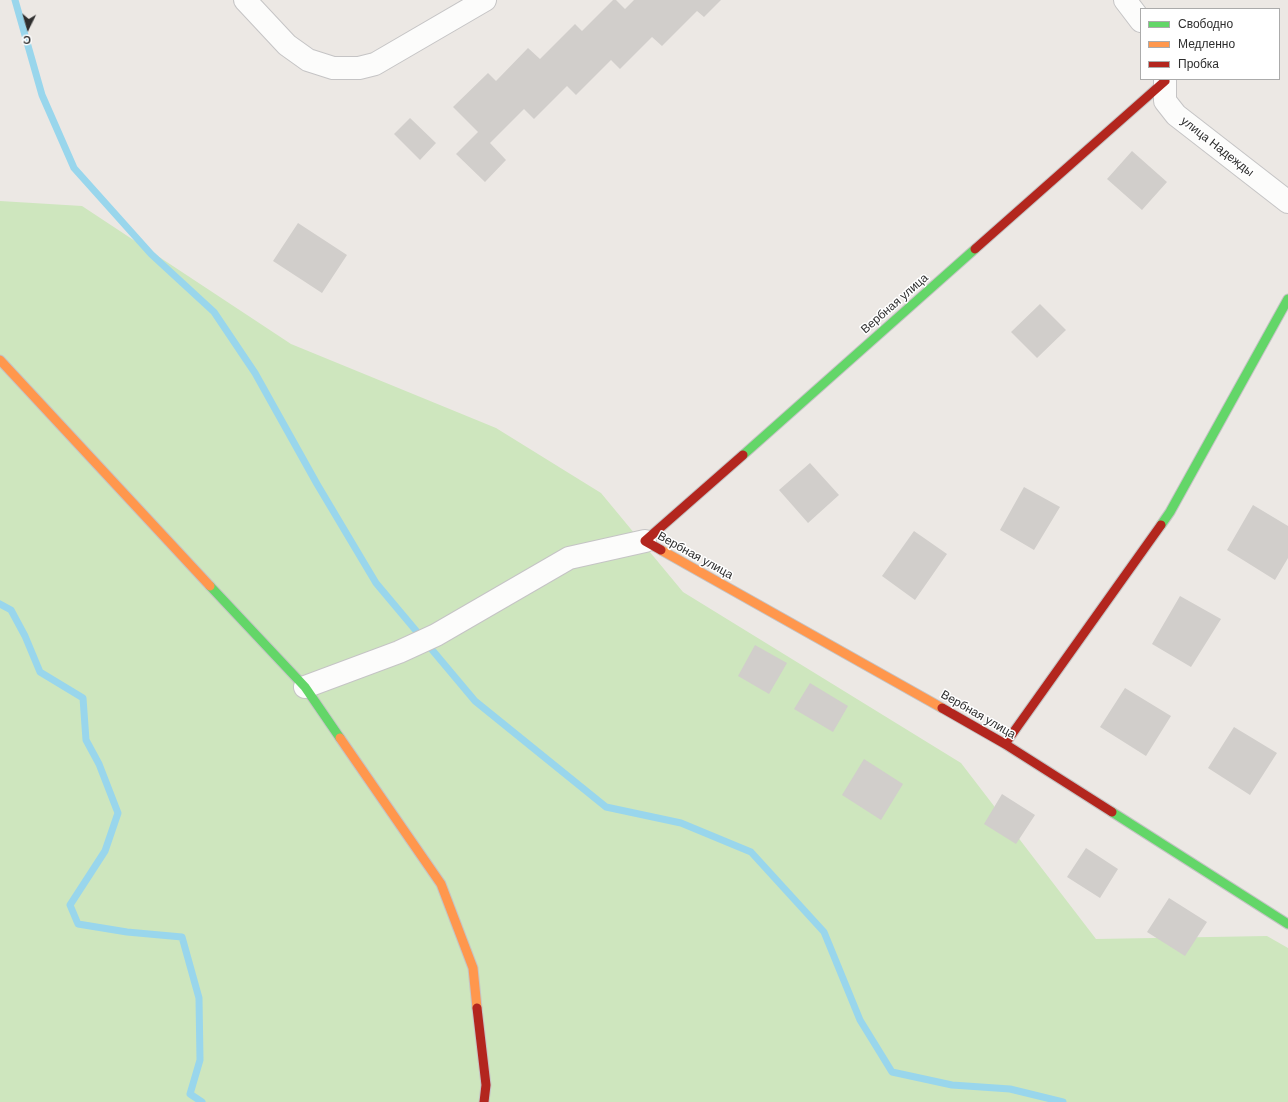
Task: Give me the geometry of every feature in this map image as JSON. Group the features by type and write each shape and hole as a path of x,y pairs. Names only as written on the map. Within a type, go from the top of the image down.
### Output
{"street":[{"path":"245,0 287,45 308,60 334,68 359,68 375,64 485,0"},
{"path":"1125,0 1140,19"},
{"name":"улица Надежды","path":"1164,80 1165,101 1176,115 1288,202"},
{"name":"Вербная улица","path":"1164,80 645,541 1005,744 1288,924"},
{"path":"1005,744 1170,512 1288,299"},
{"path":"0,360 305,687 441,884 473,968 486,1086 484,1102"},
{"path":"305,687 399,652 436,635 569,558 645,541"}],"green space":[{"path":"0,201 82,206 291,344 496,428 601,493 683,592 961,763 1096,939 1267,936 1288,948 1288,1102 0,1102"}],"building":[{"path":"613,0 616,0 625,9 634,0 721,0 704,17 697,11 662,46 652,37 620,69 611,60 576,95 567,86 534,119 524,109 490,143 506,160 485,182 456,154 478,132 453,107 488,73 496,81 528,48 540,59 575,24 582,31"},
{"path":"410,118 436,143 420,160 394,134"},
{"path":"1132,151 1167,182 1142,210 1107,179"},
{"path":"298,223 347,255 322,293 273,261"},
{"path":"1040,304 1066,330 1037,358 1011,332"},
{"path":"810,463 839,495 808,523 779,490"},
{"path":"1024,487 1060,507 1034,550 1000,530"},
{"path":"1253,505 1288,526 1288,558 1275,580 1227,550"},
{"path":"914,531 947,554 915,600 882,576"},
{"path":"1180,596 1221,619 1191,667 1152,644"},
{"path":"755,645 787,663 769,694 738,676"},
{"path":"810,683 848,706 833,732 794,709"},
{"path":"1125,688 1171,716 1146,756 1100,727"},
{"path":"1234,727 1277,753 1250,795 1208,768"},
{"path":"864,759 903,784 881,820 842,795"},
{"path":"1002,794 1035,815 1016,844 984,824"},
{"path":"1086,848 1118,869 1100,898 1067,877"},
{"path":"1169,898 1207,922 1185,956 1147,932"}],"waterway":[{"path":"15,0 42,95 74,168 151,254 214,312 255,373 317,484 376,583 475,701 606,807 681,823 751,852 824,932 860,1020 892,1072 952,1085 1010,1089 1063,1102"},
{"path":"0,604 11,610 25,636 40,672 83,698 86,740 99,764 118,813 105,851 70,905 78,924 127,932 182,937 199,998 200,1060 190,1094 202,1102"}],"traffic: fast":[{"path":"743,455 975,249"},
{"path":"1161,525 1170,512 1288,299"},
{"path":"210,586 305,687 340,738"},
{"path":"1112,812 1288,924"}],"traffic: slow":[{"path":"0,360 210,586"},
{"path":"661,550 942,708"},
{"path":"340,738 441,884 473,968 477,1008"}],"traffic: jam":[{"path":"975,249 1164,80"},
{"path":"661,550 645,541 743,455"},
{"path":"1005,744 1161,525"},
{"path":"942,708 1005,744 1112,812"},
{"path":"477,1008 486,1085 484,1102"}]}
